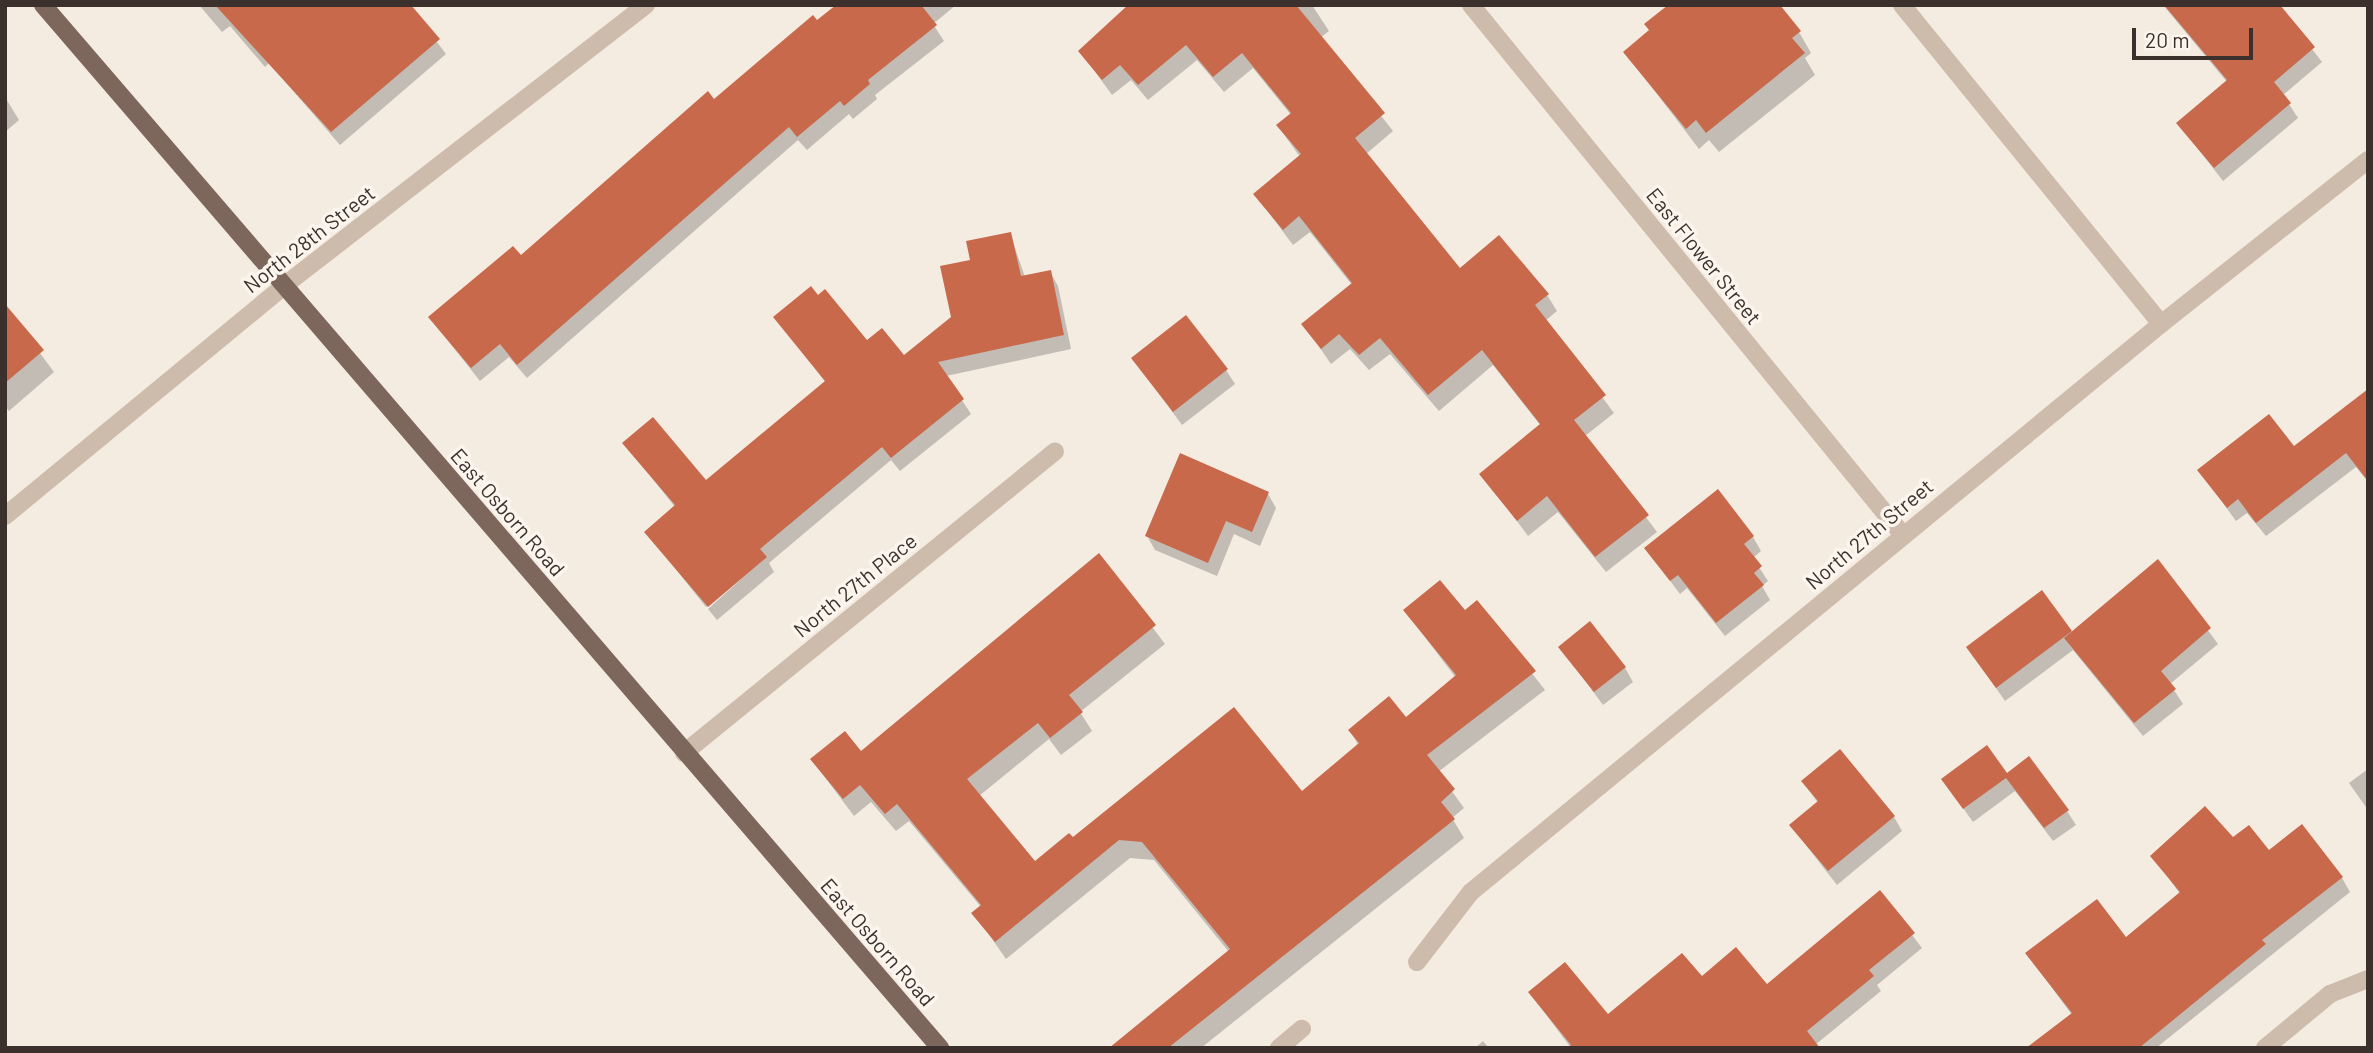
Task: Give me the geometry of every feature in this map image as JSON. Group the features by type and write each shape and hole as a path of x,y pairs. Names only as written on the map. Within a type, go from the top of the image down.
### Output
{"main road":[{"name":"East Osborn Road","path":"43,5 940,1048"}],"street":[{"name":"North 28th Street","path":"5,516 285,285 646,5"},
{"name":"East Flower Street","path":"1471,5 1903,535"},
{"path":"1902,5 2161,324"},
{"name":"North 27th Street","path":"1417,962 1471,892 2161,324 2368,160"},
{"name":"North 27th Place","path":"684,753 1055,452"},
{"path":"2264,1048 2330,994 2368,979"},
{"path":"1279,1048 1302,1029"}],"building":[{"path":"215,5 411,5 440,39 331,132"},
{"path":"836,5 921,5 937,25 868,80 870,84 844,106 840,101 797,137 789,127 517,365 500,344 471,368 428,317 513,246 521,255 708,91 714,99 813,15 817,20"},
{"path":"1128,5 1296,5 1385,113 1355,138 1460,268 1499,235 1549,294 1535,305 1606,395 1574,420 1649,515 1595,557 1547,496 1517,521 1479,474 1540,424 1482,350 1428,395 1380,338 1359,355 1339,334 1321,349 1301,324 1352,283 1299,216 1283,230 1253,194 1301,154 1276,125 1291,113 1242,53 1213,77 1186,45 1138,85 1120,65 1102,80 1078,51"},
{"path":"1668,5 1780,5 1801,31 1792,38 1805,53 1706,133 1696,120 1686,129 1623,52 1649,30 1644,24"},
{"path":"2164,5 2280,5 2315,47 2274,82 2291,103 2214,168 2176,123 2227,80"},
{"path":"1011,232 1021,276 1051,270 1064,335 938,362 964,399 891,458 882,447 760,549 767,557 708,607 644,532 675,505 622,443 653,417 706,480 825,381 773,317 811,286 818,295 825,289 867,340 882,328 904,355 951,317 940,266 970,260 966,241"},
{"path":"5,304 44,350 5,383"},
{"path":"1186,315 1228,369 1173,412 1131,358"},
{"path":"2368,389 2368,481 2346,453 2256,523 2238,499 2227,508 2197,470 2269,414 2294,446"},
{"path":"1180,453 1269,492 1252,532 1226,521 1208,563 1145,536"},
{"path":"1718,489 1754,536 1744,544 1762,566 1754,573 1764,585 1716,623 1678,575 1670,581 1644,548"},
{"path":"1099,553 1156,625 1069,695 1083,712 1050,738 1038,723 967,779 1035,861 1069,833 1073,837 1234,707 1302,791 1359,743 1348,730 1389,696 1406,717 1456,675 1403,610 1440,580 1465,610 1477,600 1536,671 1427,755 1455,789 1441,802 1455,819 1168,1048 1109,1048 1230,949 1142,842 1119,840 995,942 971,913 981,905 897,804 885,814 860,785 843,799 810,759 845,731 861,751"},
{"path":"2158,559 2211,628 2161,671 2176,689 2134,723 2064,638"},
{"path":"2042,590 2072,631 1996,688 1966,647"},
{"path":"1590,621 1626,667 1594,692 1558,647"},
{"path":"1987,745 2007,773 2029,756 2069,810 2044,828 2006,778 1963,809 1941,779"},
{"path":"1840,749 1895,816 1828,871 1789,825 1818,801 1801,781"},
{"path":"2205,806 2233,837 2249,825 2269,850 2302,824 2343,877 2262,940 2266,944 2139,1048 2026,1048 2072,1013 2025,953 2097,899 2126,937 2180,892 2150,856"},
{"path":"1880,890 1915,933 1869,970 1874,976 1807,1031 1820,1048 1568,1048 1571,1045 1528,992 1565,962 1608,1014 1682,953 1702,976 1736,947 1767,984"}]}
